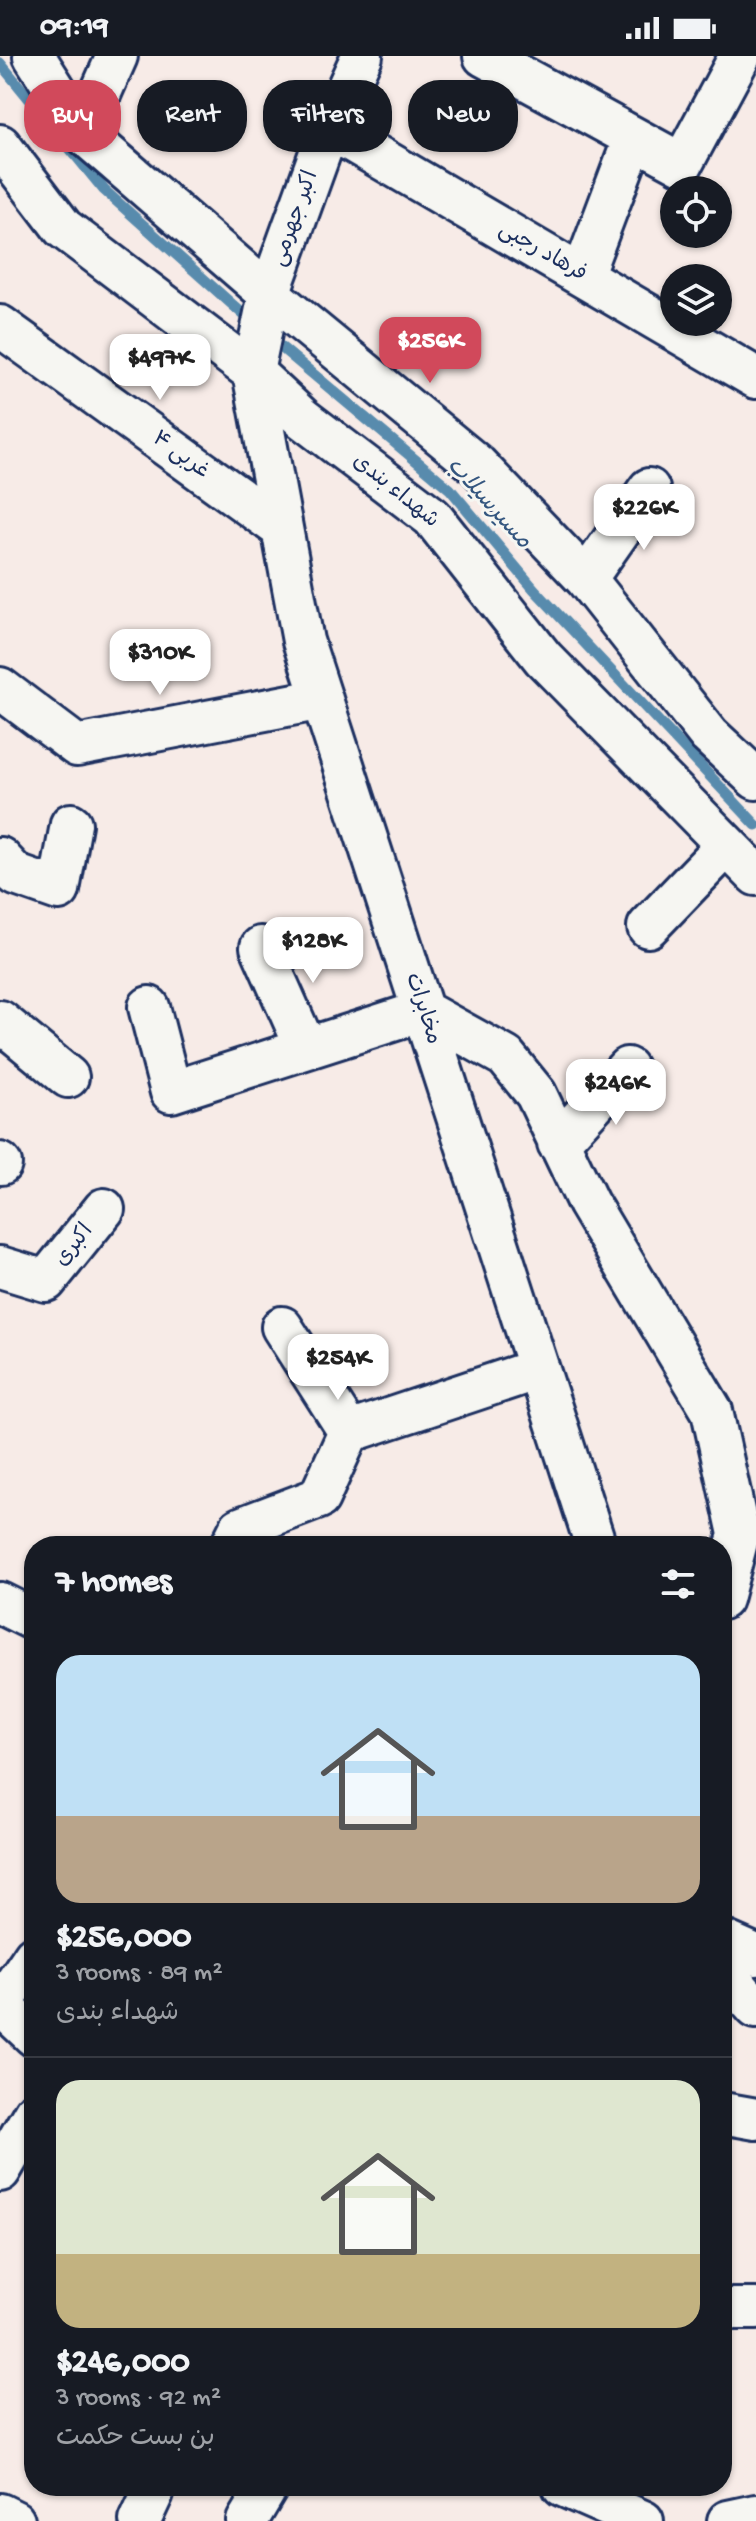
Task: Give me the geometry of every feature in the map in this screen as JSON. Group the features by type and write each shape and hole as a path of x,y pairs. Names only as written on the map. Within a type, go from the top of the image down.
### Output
{"street":[{"path":"34,56 49,80"},
{"path":"106,80 117,56"},
{"name":"اکبر جهرمی","path":"351,80 362,56"},
{"path":"484,56 682,164 740,56"},
{"path":"582,276 634,138"},
{"name":"شهداء بندی","path":"0,145 63,228 253,372 302,418 432,517 543,658 756,875"},
{"path":"105,152 269,294 477,465 586,579 709,735 756,779"},
{"name":"اکبر جهرمی","path":"253,372 269,294 320,152"},
{"name":"فرهاد رجبی","path":"370,152 756,378"},
{"name":"۴ غربی","path":"0,326 282,529"},
{"name":"مخابرات","path":"253,372 303,641 593,1536"},
{"path":"586,579 649,489"},
{"path":"0,688 77,746 322,699"},
{"path":"0,858 16,875 59,890 71,824"},
{"path":"648,927 726,846"},
{"path":"261,947 306,1048"},
{"path":"149,1007 171,1092 423,1011 506,1057 536,1094 588,1203 712,1411 748,1524 732,1570"},
{"path":"0,1021 68,1077"},
{"path":"558,1143 627,1068"},
{"name":"اکبری","path":"0,1267 46,1281 104,1209"},
{"path":"282,1327 349,1432"},
{"path":"236,1536 240,1528 319,1498 349,1432 538,1369"},
{"path":"0,1603 24,1615"},
{"path":"732,1944 756,1955"},
{"path":"21,1957 0,2006 24,2027"},
{"path":"732,1981 756,2008"},
{"path":"732,2115 756,2119"},
{"path":"0,2171 24,2135"},
{"path":"732,2309 756,2309"},
{"path":"247,2521 262,2496"},
{"path":"586,2496 643,2521"},
{"path":"0,2514 14,2521"},
{"path":"728,2521 756,2515"}],"waterway":[{"name":"مسیرسیلاب","path":"0,63 104,190 253,323"},
{"name":"مسیرسیلاب","path":"269,337 450,489 534,589 756,825"}]}
